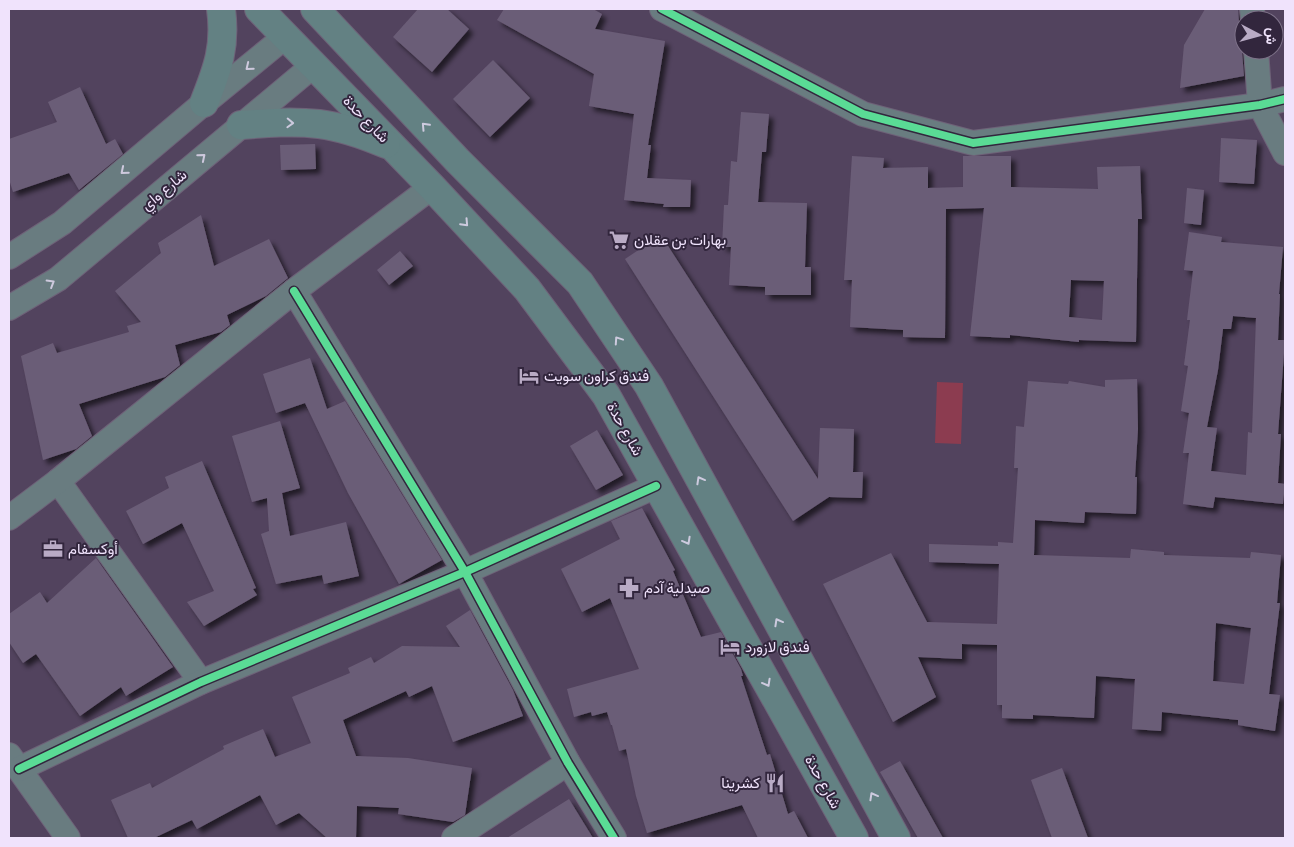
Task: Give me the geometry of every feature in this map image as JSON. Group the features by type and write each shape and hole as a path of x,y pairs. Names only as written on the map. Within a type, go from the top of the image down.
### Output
{"main road":[{"path":"204,103 218,69 223,26 221,9"},
{"name":"شارع حدة","path":"259,9 432,187 533,297 606,395 854,838"},
{"path":"315,9 336,20 458,161 580,283 649,386 896,838"},
{"path":"241,125 278,123 320,124 356,132 393,147"},
{"path":"432,187 458,161"}],"street":[{"path":"662,9 864,114 973,143 1260,105 1285,99"},
{"path":"9,257 62,223 286,36"},
{"path":"1257,60 1260,105 1285,153"},
{"name":"شارع واي","path":"9,308 58,279 314,65"},
{"path":"9,518 58,481 294,291 432,187"},
{"path":"294,291 465,572 568,763 614,838"},
{"path":"58,481 201,682"},
{"path":"68,838 14,762 465,572 656,486"},
{"path":"454,838 568,763"}],"shaded area":[{"path":"937,382 963,383 961,444 935,443"}],"building":[{"path":"418,9 447,9 469,29 432,72 393,37"},
{"path":"504,9 593,9 602,14 595,29 665,41 648,145 651,145 647,178 691,180 690,207 663,207 664,204 624,200 634,114 589,106 594,74 497,20"},
{"path":"1205,9 1238,9 1234,10 1234,60 1243,60 1244,76 1180,88 1184,45"},
{"path":"493,60 530,98 490,137 453,99"},
{"path":"80,87 106,144 115,139 123,154 79,190 69,173 13,192 9,179 9,139 57,122 48,102"},
{"path":"741,112 769,114 766,152 762,152 758,202 807,203 805,267 811,267 811,295 765,295 765,287 729,285 731,247 722,247 724,205 728,205 731,161 737,162"},
{"path":"1221,138 1257,140 1254,184 1219,182"},
{"path":"315,144 316,169 281,170 280,145"},
{"path":"852,156 884,158 883,168 928,167 928,188 963,187 963,156 1011,156 1011,187 1098,189 1097,167 1140,166 1142,219 1138,219 1136,342 1079,340 1079,342 1010,335 1010,338 970,336 984,208 946,209 945,338 903,337 903,330 850,327 852,280 844,280","holes":["1071,280 1104,281 1102,320 1069,317"]},
{"path":"1187,188 1204,190 1201,225 1184,223"},
{"path":"201,215 214,266 269,239 288,278 266,296 227,315 230,325 221,332 175,345 180,365 165,377 79,404 92,436 76,449 43,460 21,356 53,343 57,353 129,332 127,326 141,322 115,291 161,253 158,243"},
{"path":"1189,232 1222,237 1221,242 1283,247 1278,340 1285,340 1278,434 1281,434 1278,483 1285,484 1283,504 1215,497 1213,508 1183,504 1189,453 1183,453 1189,413 1181,411 1188,366 1184,365 1190,320 1187,320 1193,271 1184,270","holes":["1233,316 1256,318 1252,433 1248,432 1246,475 1211,471 1217,428 1207,427 1218,370 1223,329 1231,329"]},
{"path":"661,235 818,479 820,428 854,429 853,472 863,472 862,498 829,497 793,521 625,259"},
{"path":"400,251 413,266 389,285 377,270"},
{"path":"310,358 327,409 345,401 442,560 399,584 348,493 305,403 276,413 263,374"},
{"path":"1137,379 1136,514 1085,512 1084,523 1035,520 1034,555 1130,558 1131,549 1164,552 1164,555 1250,558 1251,552 1281,555 1277,603 1280,603 1269,694 1280,695 1275,731 1238,725 1238,720 1162,712 1161,731 1132,729 1135,679 1096,676 1094,718 1033,715 1033,719 1002,718 1002,705 997,705 997,645 962,644 962,659 918,657 936,697 893,722 823,584 891,553 927,622 997,624 999,564 929,562 929,544 998,546 998,542 1013,543 1018,468 1014,468 1016,426 1024,427 1028,381 1068,384 1069,381 1105,387 1105,380","holes":["1216,623 1251,628 1244,684 1213,681"]},
{"path":"280,421 300,488 282,493 290,536 346,522 359,576 324,584 322,575 276,584 261,534 269,531 267,498 252,502 232,436"},
{"path":"597,430 623,475 596,490 570,446"},
{"path":"202,461 256,588 253,589 257,595 204,626 187,602 214,591 182,523 143,544 126,511 169,488 165,477"},
{"path":"642,508 675,570 673,571 701,637 721,632 741,669 743,676 741,676 767,755 770,754 788,814 794,811 808,838 758,838 742,805 647,833 636,796 626,749 619,751 607,712 592,716 591,712 574,717 567,689 639,669 610,598 582,612 561,569 620,539 611,521"},
{"path":"96,558 173,667 126,696 121,687 80,716 36,654 23,663 9,642 9,614 40,592 47,603"},
{"path":"470,610 513,690 523,716 453,742 432,686 409,697 406,691 343,720 356,756 408,758 472,768 465,815 453,822 398,814 399,808 357,806 356,838 327,838 299,813 276,825 260,795 197,829 192,820 154,838 128,838 111,800 150,783 152,788 224,749 223,746 263,729 275,757 311,743 292,697 350,673 348,668 371,657 374,663 402,646 460,647 446,626"},
{"path":"900,761 943,838 918,838 880,772"},
{"path":"1062,768 1088,838 1052,838 1031,780"},
{"path":"569,799 593,838 507,838 534,821"}],"cycle path":[{"path":"662,9 863,114 973,143 1260,105 1285,99"},
{"path":"294,291 465,572 568,763 614,838"},
{"path":"19,769 201,682 465,572 656,486"}],"place":[{"name":"بهارات بن عقلان","path":"619,240"},
{"name":"فندق كراون سويت","path":"529,376"},
{"name":"أوكسفام","path":"53,549"},
{"name":"صيدلية آدم","path":"629,588"},
{"name":"فندق لازورد","path":"730,647"},
{"name":"كشرينا","path":"775,783"}]}
